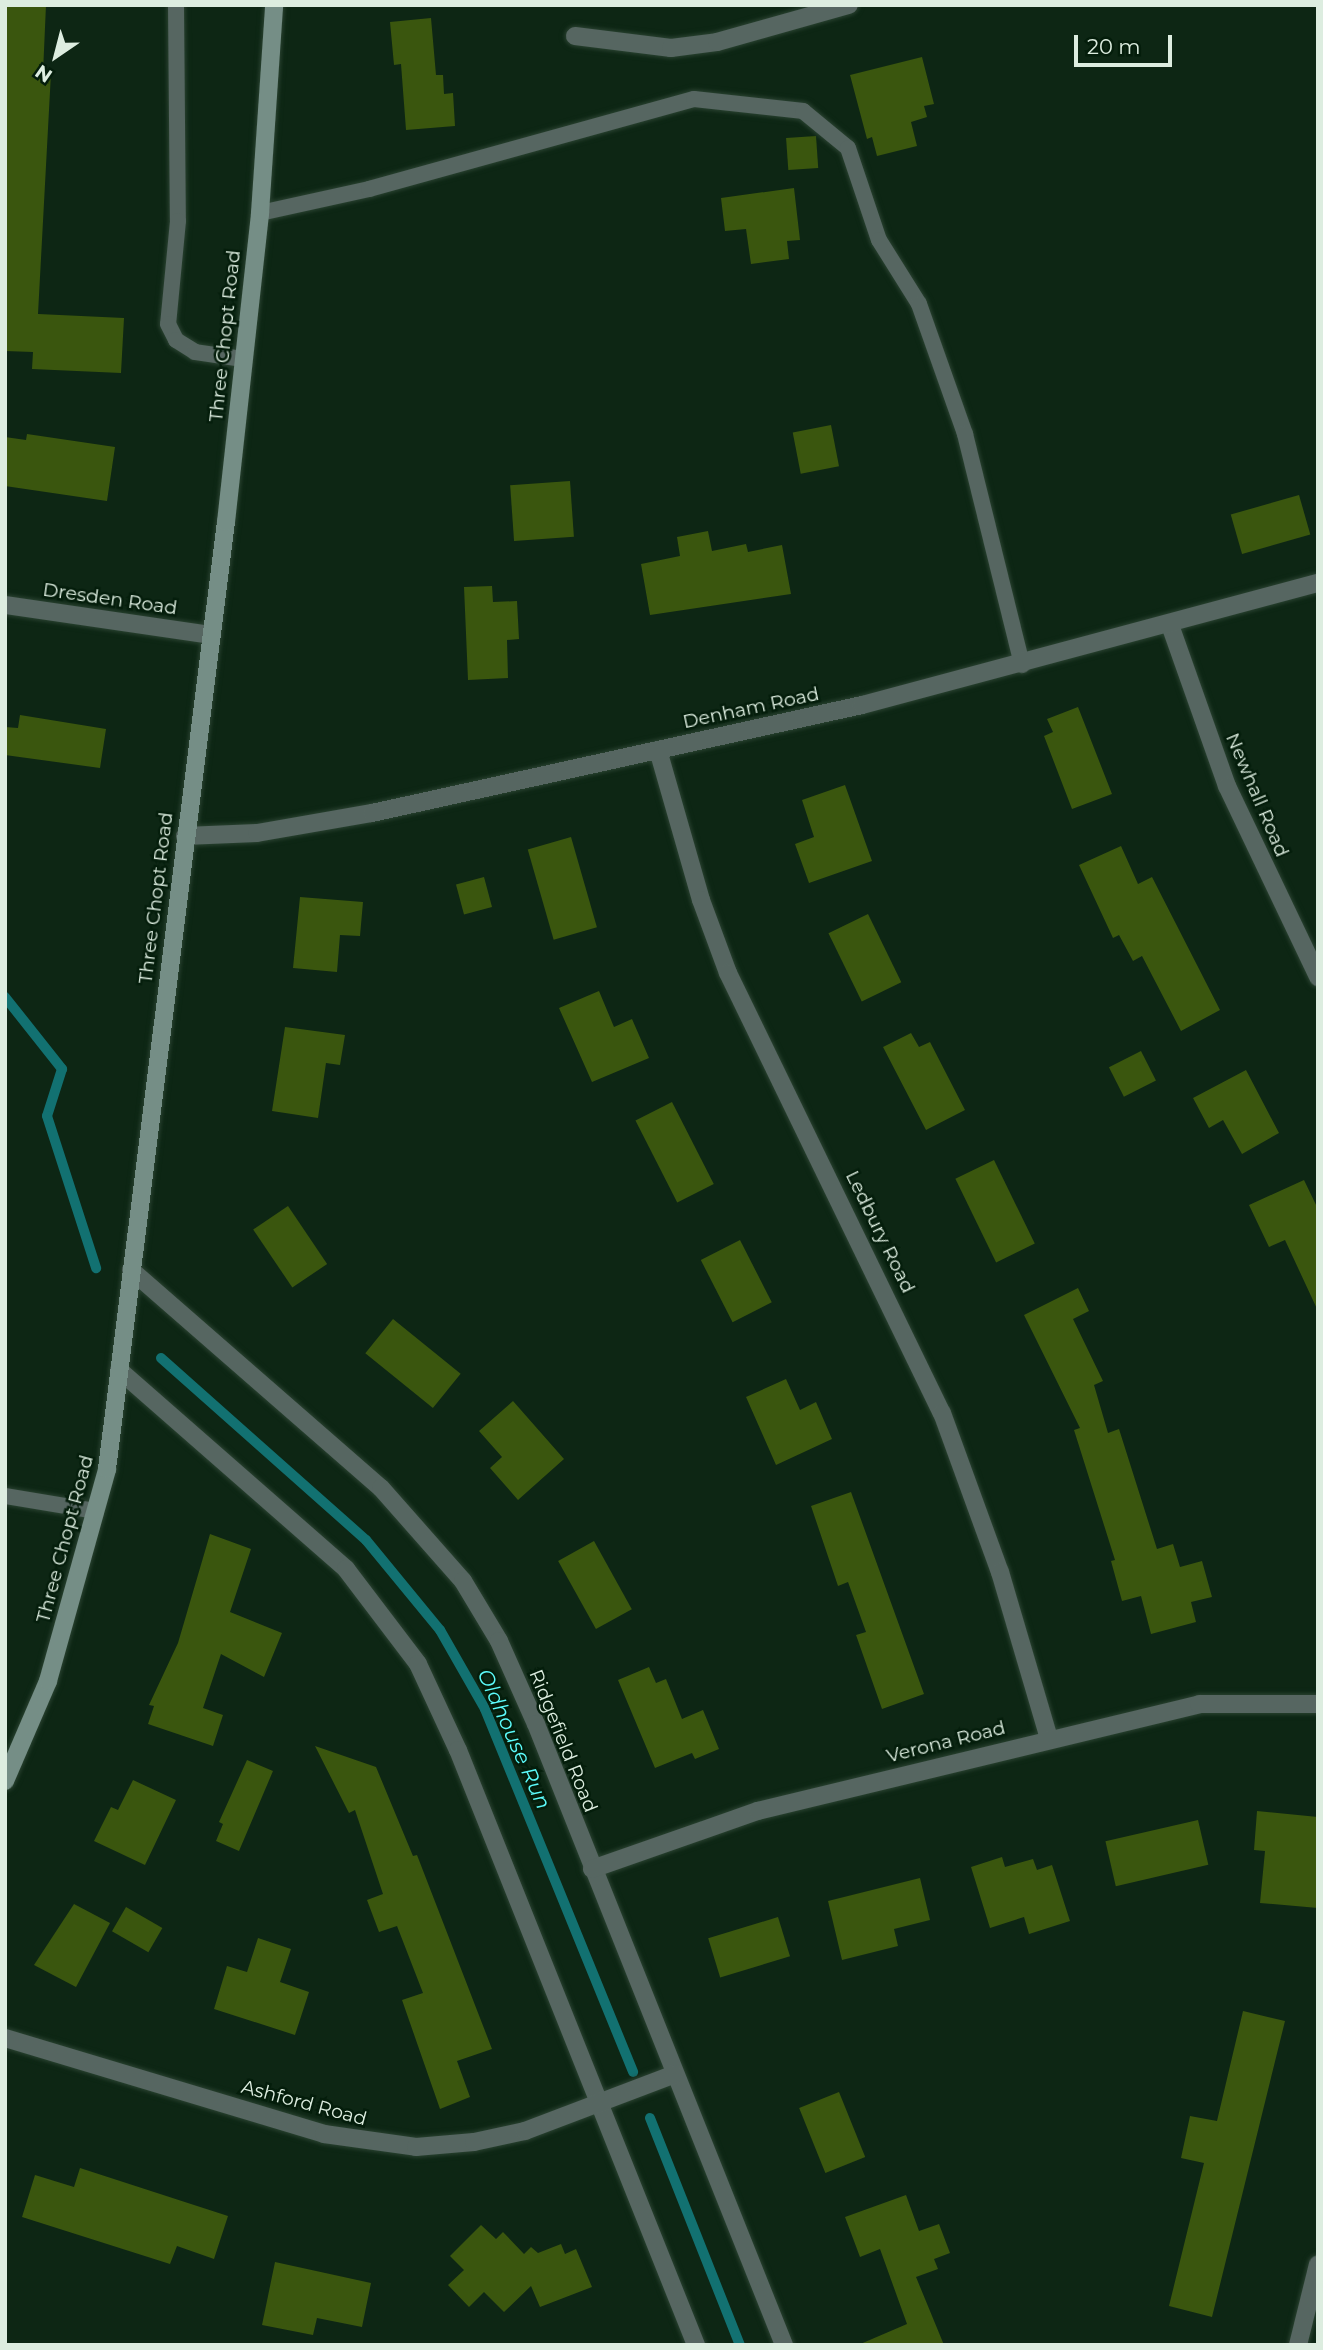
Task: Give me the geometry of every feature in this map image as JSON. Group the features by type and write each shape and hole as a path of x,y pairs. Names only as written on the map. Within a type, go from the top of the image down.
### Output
{"main road":[{"name":"Three Chopt Road","path":"5,1781 48,1681 107,1469 260,213 274,5"}],"street":[{"path":"575,36 671,48 717,42 849,5"},
{"name":"Denham Road","path":"186,836 257,833 372,813 658,750 1022,664 1318,583"},
{"name":"Dresden Road","path":"5,605 210,635"},
{"name":"Newhall Road","path":"1170,625 1227,786 1318,977"},
{"name":"Ledbury Road","path":"658,750 701,900 728,973 942,1413 1000,1572 1049,1738"},
{"name":"Ridgefield Road","path":"131,1270 382,1488 463,1581 499,1641 536,1724 784,2345"},
{"path":"119,1370 345,1569 398,1634 418,1664 458,1750 696,2345"},
{"name":"Verona Road","path":"592,1869 758,1811 1049,1738 1199,1704 1318,1704"},
{"name":"Ashford Road","path":"5,2038 364,2142 416,2147 474,2143 525,2131 675,2074"},
{"path":"1298,2345 1318,2264"}],"lane":[{"path":"176,5 178,221 168,324 176,340 195,352 243,359"},
{"path":"260,213 383,186 694,99 803,111 848,148 879,240 919,304 965,434 1022,664"},
{"path":"5,1496 96,1511"}],"building":[{"path":"5,5 46,5 43,73 51,73 38,314 124,318 121,373 32,369 33,352 5,351"},
{"path":"431,18 436,75 443,75 444,94 453,93 455,126 406,130 401,64 394,65 390,22"},
{"path":"922,57 934,104 924,106 927,117 911,122 917,146 877,156 872,137 867,139 850,75"},
{"path":"816,136 818,168 788,170 786,138"},
{"path":"794,188 800,240 787,241 789,259 751,264 746,229 725,231 721,198"},
{"path":"831,425 839,466 801,474 793,432"},
{"path":"27,434 115,447 107,501 5,486 5,437 26,440"},
{"path":"570,481 574,537 514,541 510,485"},
{"path":"1299,495 1310,534 1242,554 1231,515"},
{"path":"708,531 712,551 746,544 748,552 782,545 791,594 650,615 641,564 680,556 677,537"},
{"path":"492,586 493,602 517,601 519,639 507,640 508,678 468,680 464,587"},
{"path":"1078,707 1112,794 1072,809 1044,736 1053,732 1047,719"},
{"path":"20,715 106,729 100,768 5,755 5,727 18,728"},
{"path":"845,785 872,861 809,883 795,844 814,837 802,800"},
{"path":"571,837 597,927 554,940 528,849"},
{"path":"1121,846 1138,884 1152,877 1220,1010 1181,1031 1142,956 1133,961 1119,935 1113,938 1079,865"},
{"path":"484,877 492,907 464,914 456,885"},
{"path":"300,897 363,902 360,936 340,935 337,972 293,968"},
{"path":"868,914 901,982 862,1002 828,933"},
{"path":"599,991 614,1027 632,1019 649,1058 592,1082 559,1008"},
{"path":"285,1027 345,1035 340,1065 326,1063 318,1118 272,1111"},
{"path":"911,1033 919,1047 930,1042 965,1110 926,1130 883,1047"},
{"path":"1141,1051 1156,1080 1124,1097 1109,1067"},
{"path":"1246,1070 1279,1133 1242,1154 1223,1120 1209,1128 1193,1098"},
{"path":"672,1102 714,1184 677,1203 635,1121"},
{"path":"994,1160 1035,1244 996,1262 955,1179"},
{"path":"1304,1180 1318,1209 1318,1311 1285,1240 1269,1247 1249,1205"},
{"path":"288,1206 327,1264 292,1288 253,1229"},
{"path":"740,1240 772,1302 733,1322 701,1260"},
{"path":"1078,1288 1089,1311 1073,1319 1103,1381 1094,1385 1108,1433 1119,1429 1157,1549 1173,1544 1180,1567 1202,1561 1212,1597 1191,1602 1196,1622 1151,1634 1141,1596 1122,1601 1111,1561 1115,1560 1074,1430 1080,1428 1024,1315"},
{"path":"393,1319 461,1374 433,1408 365,1353"},
{"path":"786,1379 800,1410 816,1402 832,1439 776,1465 746,1397"},
{"path":"513,1401 564,1459 518,1500 490,1468 502,1457 479,1431"},
{"path":"851,1492 924,1694 882,1709 856,1635 866,1632 848,1582 838,1586 811,1506"},
{"path":"210,1534 251,1549 230,1612 282,1633 264,1677 221,1654 203,1708 223,1715 213,1746 148,1724 154,1706 149,1705 178,1643"},
{"path":"594,1541 632,1609 596,1629 558,1561"},
{"path":"649,1667 656,1683 666,1679 682,1719 703,1710 719,1749 695,1759 692,1753 655,1768 618,1680"},
{"path":"315,1746 376,1767 413,1856 417,1855 492,2049 457,2061 470,2097 440,2109 402,2000 423,1993 397,1926 379,1932 367,1900 383,1894 355,1810 349,1813"},
{"path":"247,1760 273,1771 239,1851 216,1841 223,1824 219,1822"},
{"path":"133,1780 176,1800 145,1865 94,1841 111,1807 118,1810"},
{"path":"1257,1811 1318,1817 1318,1908 1260,1903 1265,1851 1254,1850"},
{"path":"1198,1820 1208,1865 1116,1886 1105,1841"},
{"path":"1002,1857 1005,1867 1033,1859 1037,1870 1052,1865 1070,1921 1029,1934 1024,1917 990,1928 971,1867"},
{"path":"920,1878 930,1920 894,1929 898,1946 842,1960 828,1901"},
{"path":"74,1904 110,1923 76,1987 34,1965"},
{"path":"126,1907 162,1928 148,1952 112,1931"},
{"path":"778,1917 790,1956 720,1978 708,1938"},
{"path":"258,1938 291,1949 280,1982 309,1992 295,2035 214,2009 227,1966 247,1972"},
{"path":"1243,2011 1285,2021 1212,2317 1169,2306 1204,2163 1181,2158 1190,2116 1217,2121"},
{"path":"839,2092 865,2157 825,2173 799,2108"},
{"path":"80,2168 228,2216 214,2259 177,2246 170,2264 22,2217 35,2175 74,2187"},
{"path":"906,2195 919,2231 939,2224 950,2253 934,2259 938,2269 916,2277 944,2345 858,2345 907,2324 880,2249 860,2257 845,2217"},
{"path":"481,2225 496,2239 503,2232 524,2254 531,2247 538,2253 561,2244 565,2254 576,2249 592,2287 540,2307 531,2286 504,2312 484,2292 469,2307 448,2285 464,2270 450,2256"},
{"path":"275,2262 371,2283 362,2327 317,2318 313,2335 262,2325"}],"waterway":[{"name":"Oldhouse Run","path":"5,997 62,1069 47,1116 96,1268"},
{"name":"Oldhouse Run","path":"161,1358 366,1540 440,1630 485,1709 633,2072"},
{"name":"Oldhouse Run","path":"650,2118 740,2345"}]}
